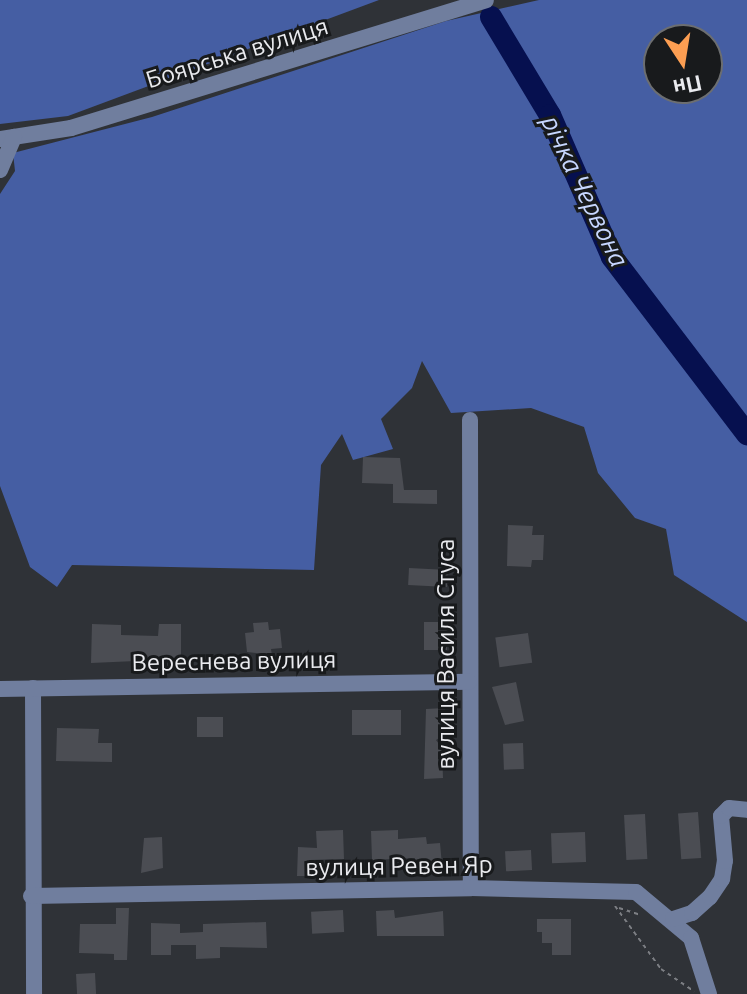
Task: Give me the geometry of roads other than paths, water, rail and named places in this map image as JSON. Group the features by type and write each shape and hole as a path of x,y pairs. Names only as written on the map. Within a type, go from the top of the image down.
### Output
{"street":[{"name":"Боярська вулиця","path":"7,138 71,128 166,100 449,4 486,0"},
{"path":"0,170 7,138"},
{"name":"вулиця Василя Стуса","path":"470,420 471,888"},
{"name":"Вереснева вулиця","path":"0,689 469,682"},
{"path":"33,688 31,896 34,994"},
{"path":"673,919 692,913 716,888 725,861 721,816 729,808 747,810"},
{"name":"вулиця Ревен Яр","path":"31,896 471,888 636,892 673,919 691,938 709,994"}],"waterway":[{"name":"річка Червона","path":"491,17 550,115 612,257 747,434"}]}
